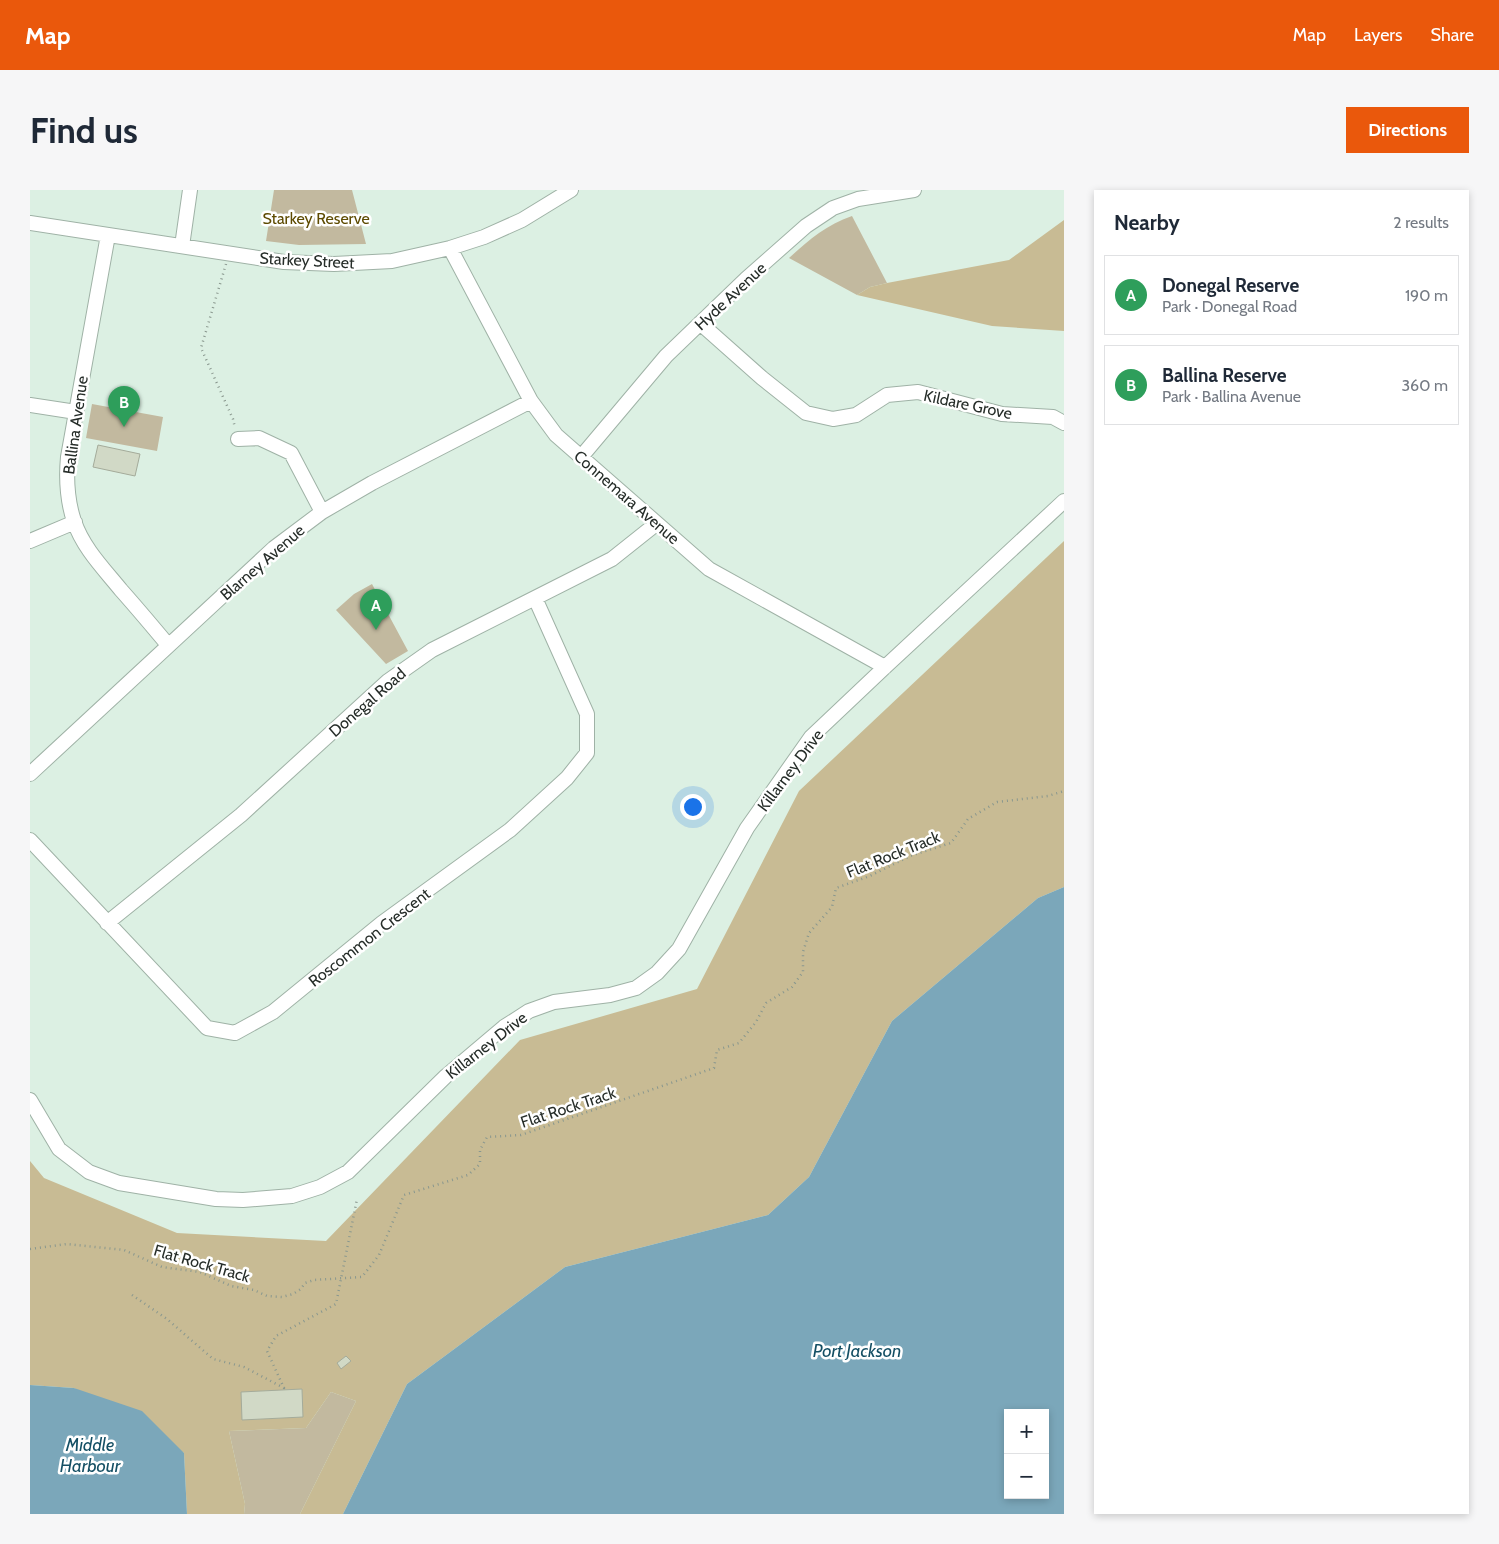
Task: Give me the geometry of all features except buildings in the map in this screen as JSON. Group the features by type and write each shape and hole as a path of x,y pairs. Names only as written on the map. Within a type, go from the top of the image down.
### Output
{"street":[{"path":"182,246 190,190"},
{"name":"Starkey Street","path":"30,223 284,262 334,264 392,260 450,248 484,237 522,220 572,190"},
{"name":"Hyde Avenue","path":"581,457 666,356 746,279 806,226 833,208 858,199 914,190"},
{"name":"Ballina Avenue","path":"108,235 68,457 66,477 68,496 75,522 84,542 97,562 168,645"},
{"name":"Connemara Avenue","path":"450,248 531,401 556,435 709,569 885,667"},
{"name":"Kildare Grove","path":"700,323 762,378 806,413 832,419 840,418 856,415 887,395 918,392 1002,414 1053,417 1064,423"},
{"name":"Blarney Avenue","path":"30,774 274,548 322,512 372,483 531,401"},
{"path":"30,405 76,412"},
{"path":"238,439 259,438 292,453 322,512"},
{"name":"Killarney Drive","path":"30,1100 60,1149 89,1172 119,1183 216,1199 243,1200 292,1196 320,1187 348,1172 446,1076 504,1027 520,1016 554,1002 610,995 636,988 657,973 679,949 747,828 811,737 1064,501"},
{"path":"30,541 75,522"},
{"name":"Donegal Road","path":"107,923 241,815 388,681 432,650 612,559 656,524"},
{"name":"Roscommon Crescent","path":"30,840 207,1028 235,1033 273,1012 382,924 510,830 567,778 587,753 587,714 535,598"}],"path":[{"path":"229,253 201,348 233,419 238,439"},
{"name":"Flat Rock Track","path":"30,1250 67,1244 124,1250 162,1267 200,1272 230,1286 254,1290 267,1296 282,1297 293,1294 301,1289 305,1283 314,1280 362,1277 379,1255 404,1195 468,1175 480,1164 480,1150 487,1137 521,1136 714,1068 717,1050 739,1043 756,1022 766,1003 792,987 803,972 803,952 809,933 832,907 836,888 870,876 910,856 951,843 968,819 997,802 1048,796 1064,791"},
{"path":"132,1295 168,1318 213,1359 244,1367 284,1388 268,1351 276,1336 336,1304 357,1199"}],"green space":[{"name":"Starkey Reserve","path":"274,190 352,190 366,244 299,245 266,241"},
{"path":"852,216 887,283 870,287 857,295 789,258 826,228"},
{"path":"92,404 163,417 157,451 86,438"},
{"path":"372,584 408,651 386,664 336,610 354,594"},
{"path":"331,1392 356,1401 300,1514 244,1514 245,1504 229,1431 306,1428"}],"shaded area":[{"path":"1064,220 1064,331 992,326 857,295 870,287 887,283 1009,260"},
{"path":"1064,541 1064,887 1038,898 892,1021 809,1177 768,1215 565,1267 407,1384 343,1514 300,1514 356,1401 331,1392 306,1428 229,1431 245,1504 244,1514 187,1514 184,1453 74,1388 30,1385 30,1161 44,1178 177,1233 326,1241 520,1040 697,989 799,791"}],"water":[{"name":"Port Jackson","path":"1064,887 1064,1514 343,1514 407,1384 565,1267 768,1215 809,1177 892,1021 1038,898"},
{"name":"Middle Harbour","path":"30,1385 74,1388 142,1411 184,1453 187,1514 30,1514"}],"place":[{"name":"Ballina Reserve","path":"124,427"},
{"name":"Donegal Reserve","path":"376,630"}]}
